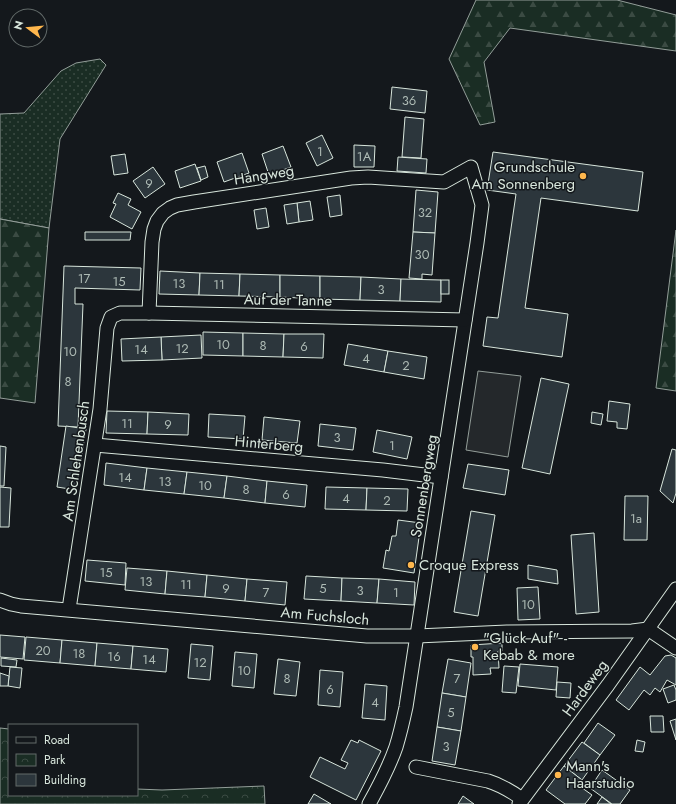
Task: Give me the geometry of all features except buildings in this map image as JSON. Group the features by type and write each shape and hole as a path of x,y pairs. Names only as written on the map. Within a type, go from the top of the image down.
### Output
{"street":[{"name":"Hangweg","path":"149,313 152,242 154,229 157,221 170,208 177,205 194,202 351,178 368,177 444,182 470,167"},
{"name":"Sonnenbergweg","path":"369,804 385,773 395,749 406,707 482,205 470,167"},
{"name":"Auf der Tanne","path":"111,317 120,313 149,313 465,320"},
{"name":"Am Schlehenbusch","path":"69,609 100,410 107,328 111,317"},
{"name":"Hinterberg","path":"94,445 390,471 441,477"},
{"name":"Hardeweg","path":"520,801 608,685 676,589"},
{"name":"Am Fuchsloch","path":"0,600 21,606 366,636 417,636 507,632 632,631 648,629"},
{"path":"648,629 676,648"},
{"path":"416,767 488,781 510,790 520,801"}],"green space":[{"path":"476,0 617,0 676,15 676,51 510,28 484,62 495,122 480,125 449,59"},
{"path":"100,59 106,65 60,139 49,228 0,219 0,114 24,113 61,71 76,63"},
{"path":"0,219 49,228 35,403 0,398"},
{"path":"676,230 676,391 656,388"},
{"path":"0,728 8,729 8,796 138,796 138,789 162,790 264,786 265,804 0,804"}],"shaded area":[{"path":"478,371 521,376 508,457 466,450"}],"place":[{"name":"Grundschule Am Sonnenberg","path":"583,176"},
{"name":"Croque Express","path":"411,565"},
{"name":"\"Glück Auf\" - Kebab & more","path":"475,647"},
{"name":"Mann's Haarstudio","path":"558,775"}]}
